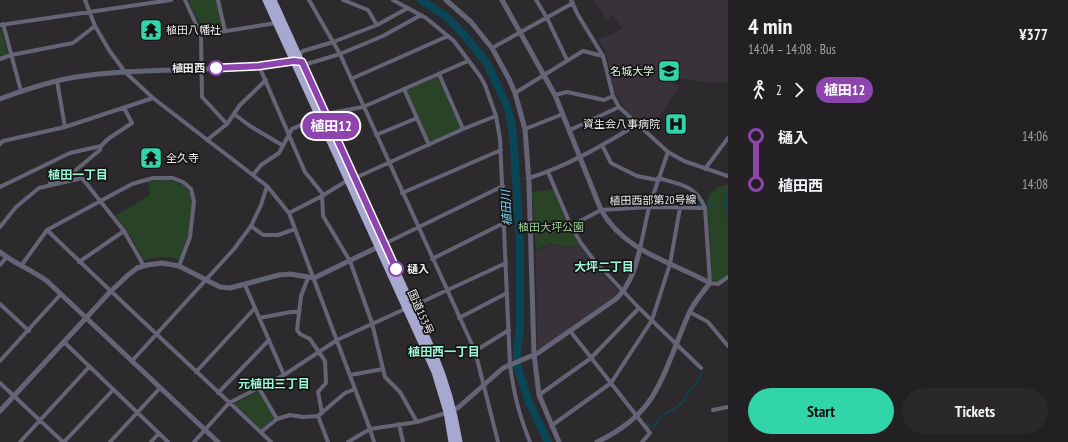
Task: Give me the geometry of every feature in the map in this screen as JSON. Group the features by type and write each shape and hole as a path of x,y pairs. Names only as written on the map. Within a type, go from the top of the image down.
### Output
{"highway":[{"name":"国道153号","path":"266,0 276,23 296,58 302,62 322,115"},
{"name":"国道153号","path":"273,0 296,58 442,374 450,411 460,442"},
{"name":"国道153号","path":"450,411 452,442"}],"street":[{"path":"85,0 96,26 109,50 125,72 153,98 267,186 289,214 311,278 337,340 374,442"},
{"path":"21,91 1,24 171,0"},
{"path":"185,0 201,34 202,97 227,124"},
{"path":"218,0 225,31"},
{"path":"308,0 340,54 475,351 498,442"},
{"path":"343,0 368,10 377,24"},
{"path":"393,0 421,15 454,41 485,85 496,116 501,150 510,365 515,400 519,415 530,442"},
{"path":"446,0 471,22 492,48 515,93 525,129 529,178 533,355 539,395 559,442"},
{"path":"502,0 544,74 570,130 601,210 612,226 619,234 640,249 710,283 718,284 728,277"},
{"path":"536,0 547,18 567,60"},
{"path":"492,48 547,18 572,2 603,56 613,96 620,107 668,152 684,161 728,176"},
{"path":"0,99 21,91 57,81 90,75 259,66 296,58 303,51 333,42 377,24 408,8"},
{"path":"302,62 307,64 340,54 383,36 421,15"},
{"path":"201,34 276,23"},
{"path":"0,59 11,55 73,43 96,26"},
{"path":"351,79 448,36"},
{"path":"515,93 583,51 603,56"},
{"path":"252,175 261,165 279,153 292,129 322,115 363,107 468,61"},
{"path":"259,66 288,136 305,172 322,193 323,216 350,261 372,323 385,377 400,392 417,422"},
{"path":"439,74 463,129"},
{"path":"207,140 227,124 240,105 266,80"},
{"path":"57,81 65,127"},
{"path":"404,89 428,144"},
{"path":"554,95 567,92 604,100 613,96"},
{"path":"0,144 3,141 65,127 153,98"},
{"path":"570,130 620,107"},
{"path":"0,227 16,207 39,188 72,175 100,150 101,146 108,139 132,123 124,108"},
{"path":"234,114 250,126 282,145"},
{"path":"525,129 563,114"},
{"path":"289,214 352,179 428,144 496,116"},
{"path":"376,135 417,118"},
{"path":"529,178 548,172 580,157 638,124"},
{"path":"705,169 728,138"},
{"path":"597,442 610,436 623,427 648,403 658,386 690,312 710,283 705,208 702,200 692,189 658,179 637,176 611,163 602,145"},
{"path":"0,187 70,153 101,146"},
{"path":"402,193 501,150"},
{"path":"348,442 370,429 417,422 460,406 503,368 538,353 616,300 624,291 633,275 649,207 668,152"},
{"path":"548,172 571,226 593,259 639,308 701,368"},
{"path":"39,188 82,178 124,231 144,266"},
{"path":"21,266 47,230 132,184 153,178 173,178 183,182 191,189 194,201 190,237 179,266"},
{"path":"132,361 234,250 251,226 261,205 267,186"},
{"path":"0,411 110,292 127,276 144,266 162,263 179,266 220,287 230,288 279,275 290,274 311,278 350,261 503,186"},
{"name":"植田西部第20号線","path":"601,210 649,207 705,208"},
{"path":"551,426 611,383 652,320 670,264 680,208"},
{"path":"571,226 601,210"},
{"path":"432,259 504,223"},
{"path":"251,226 263,235 278,235 295,229"},
{"path":"47,230 110,292 138,316 271,442"},
{"path":"79,262 124,231"},
{"path":"0,252 15,263 47,281 218,442"},
{"path":"0,265 7,257"},
{"path":"194,442 229,403 284,375 337,340 506,263"},
{"path":"311,278 302,296 297,330 300,334 310,339 325,361 326,383 318,392 320,414 328,442"},
{"path":"245,285 284,375"},
{"path":"0,361 29,331 61,294"},
{"path":"459,318 507,294"},
{"path":"0,304 29,331"},
{"path":"0,313 4,308"},
{"path":"196,372 255,308"},
{"path":"539,395 591,358 639,308"},
{"path":"259,318 290,312 299,312"},
{"path":"690,312 708,322 728,346"},
{"path":"475,351 509,330"},
{"path":"571,332 650,433 642,442"},
{"path":"218,393 269,340"},
{"path":"64,342 168,442"},
{"path":"20,442 89,367"},
{"path":"350,375 383,369"},
{"path":"0,383 63,442 113,390"},
{"path":"110,442 160,388"},
{"path":"259,388 277,418"},
{"path":"261,432 277,418 290,415 303,417 320,414 345,393 355,389"},
{"path":"713,410 728,407"},
{"path":"399,424 403,442"},
{"path":"151,442 159,433"}],"shaded area":[{"name":"名城大学","path":"594,0 728,0 728,82 717,83 673,79 671,82 679,86 650,131 626,110 614,91 606,52 598,39 613,34 622,28 613,15 606,19"},
{"path":"554,245 569,248 580,245 590,261 617,290 617,293 610,302 541,349 537,347 536,250"}],"green space":[{"path":"189,0 217,0 223,30 204,32"},
{"path":"0,27 8,54 0,57"},
{"path":"438,77 460,128 429,142 405,90"},
{"path":"166,180 182,184 191,195 193,213 189,234 179,260 170,257 162,257 144,260 130,235 115,216 150,195 148,181"},
{"path":"728,184 728,275 715,282 712,279 707,202 714,190"},
{"name":"植田大坪公園","path":"554,189 569,229 580,245 569,247 553,244 536,249 532,192"},
{"path":"259,391 274,418 261,429 234,404"}],"water":[{"path":"726,194 728,194 728,257"}],"waterway":[{"name":"植田川","path":"421,0 447,17 487,63 507,106 512,126 520,246 520,328 517,365 529,402 548,442"},
{"path":"516,179 524,179"},
{"path":"682,205 700,205"},
{"path":"707,205 714,205"},
{"path":"646,423 653,428 661,417 681,404 688,393 695,386 702,373"}],"bus line":[{"name":"植田12","path":"216,68 259,66 294,61 302,62 396,269"}],"place":[{"name":"植田八幡社","path":"151,30"},
{"name":"植田西","path":"216,68"},
{"name":"名城大学","path":"669,71"},
{"name":"資生会八事病院","path":"676,124"},
{"name":"全久寺","path":"151,158"},
{"name":"樋入","path":"396,269"}],"district":[{"name":"植田一丁目","path":"78,174"},
{"name":"大坪二丁目","path":"604,266"},
{"name":"植田西一丁目","path":"444,351"},
{"name":"元植田三丁目","path":"274,383"}]}
